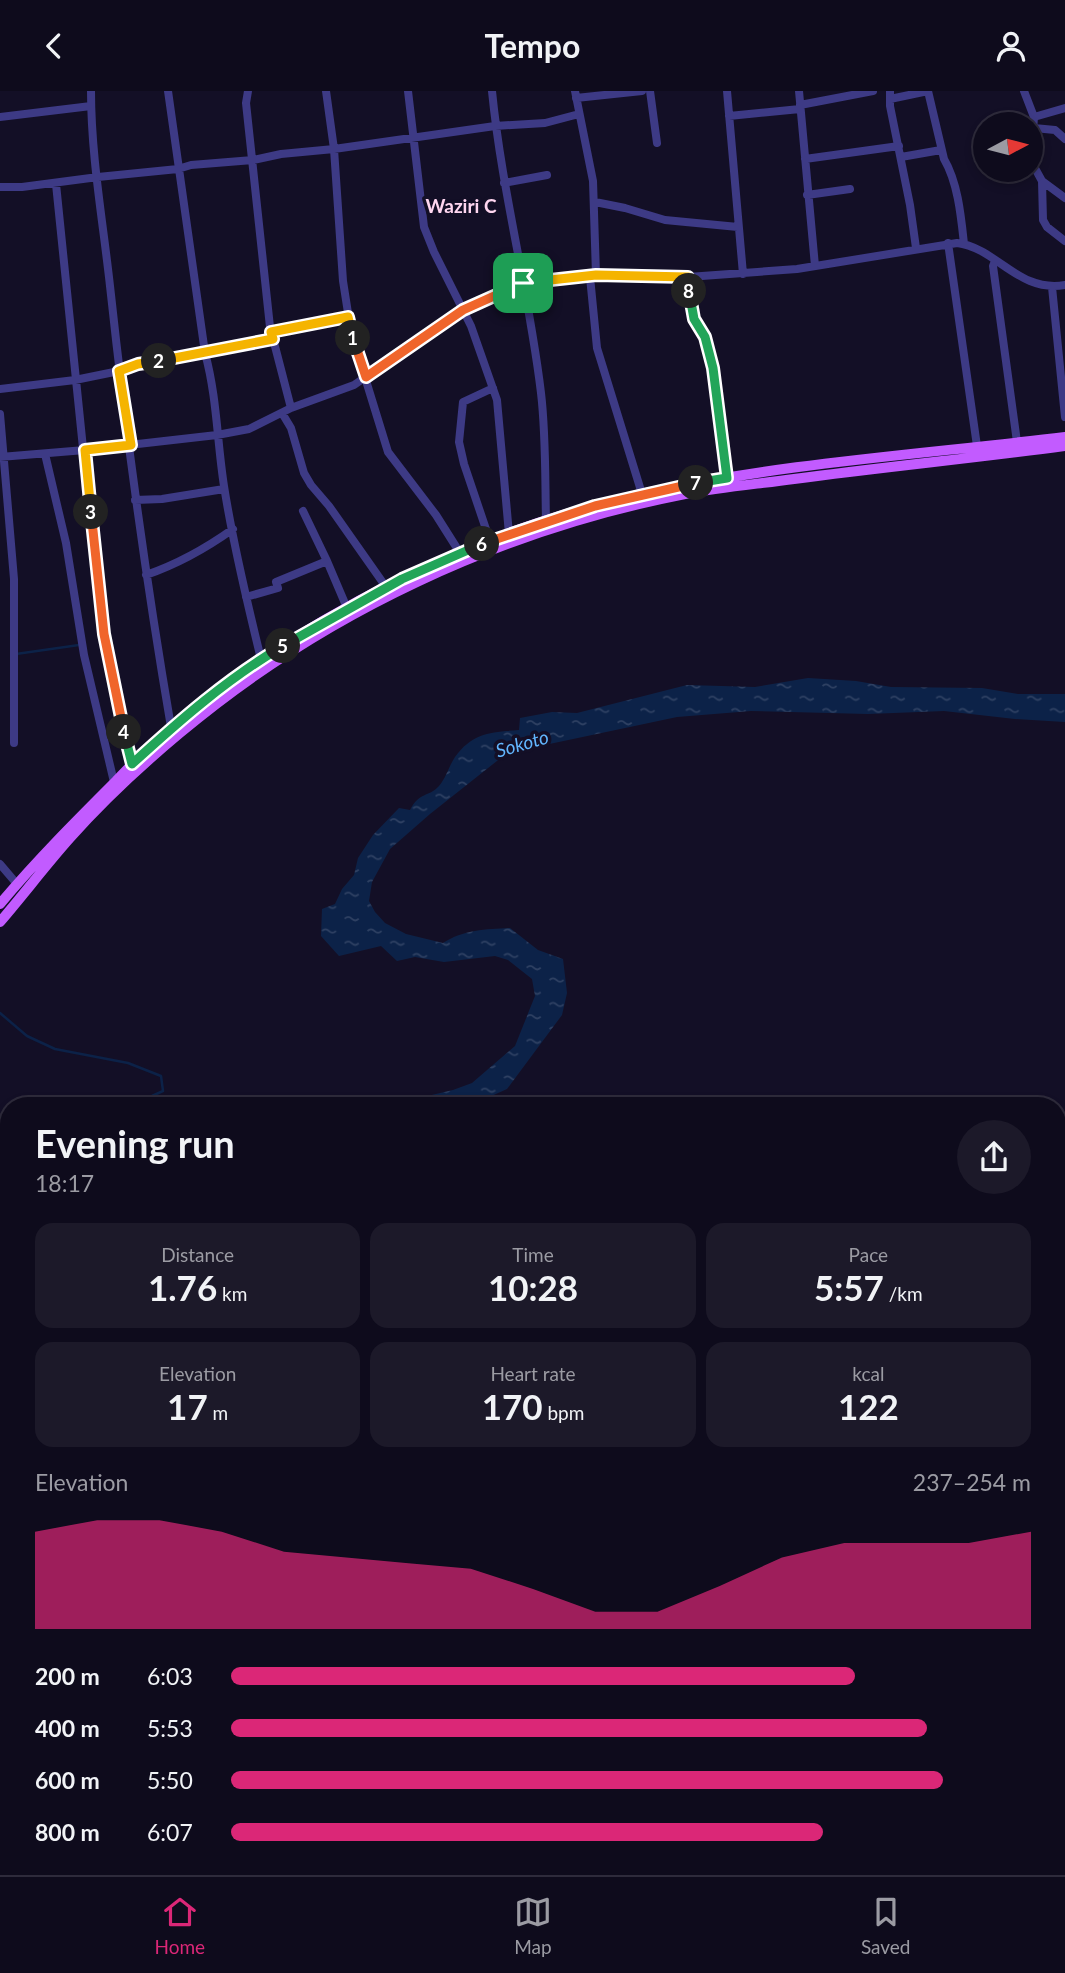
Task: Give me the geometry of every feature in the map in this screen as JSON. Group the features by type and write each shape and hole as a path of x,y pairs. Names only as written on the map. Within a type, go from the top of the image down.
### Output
{"main road":[{"path":"0,904 62,834 171,727 261,659 386,587 460,553 546,521 642,494 727,478 1065,437"},
{"path":"0,922 71,837 179,733 268,665 363,610 444,569 550,530 686,494 904,464 1065,446"}],"street":[{"path":"91,91 98,177 119,371 131,445 135,500 171,727"},
{"path":"168,91 205,353 214,387 224,489 261,659"},
{"path":"247,91 246,103 272,335 291,408"},
{"path":"326,91 334,149 348,317 387,453 436,516 460,553"},
{"path":"408,91 425,227 434,252 471,326 499,411 509,534"},
{"path":"492,91 504,183 541,396 546,521"},
{"path":"642,91 575,94 595,202 593,276 597,348 642,494"},
{"path":"650,91 657,143"},
{"path":"727,91 743,274"},
{"path":"799,91 815,267"},
{"path":"729,116 800,107 873,91"},
{"path":"916,248 890,95 928,91 962,218 964,244"},
{"path":"1024,91 1032,112"},
{"path":"0,117 91,106"},
{"path":"1043,114 1065,108"},
{"path":"0,187 56,184 178,169 191,165 253,160 495,126 545,123 579,114"},
{"path":"1043,129 1055,130 1065,139"},
{"path":"805,159 900,146"},
{"path":"901,157 942,150"},
{"path":"504,183 547,175"},
{"path":"1042,182 1043,220 1047,227 1065,241"},
{"path":"1043,182 1065,198"},
{"path":"56,184 98,595 114,691 132,764"},
{"path":"807,195 850,189"},
{"path":"595,202 665,220 738,227"},
{"path":"948,243 977,446"},
{"path":"3,457 131,445 249,429 291,408 354,385 463,310 523,283 593,276 688,277 743,274 815,267 948,243 964,244 1023,279 1052,287 1065,285"},
{"path":"995,261 993,266 1017,442"},
{"path":"688,277 694,319 705,337 713,368 727,478"},
{"path":"1052,287 1065,417"},
{"path":"0,389 75,380 119,371 138,364 205,353 348,317"},
{"path":"490,541 458,442 463,402 493,388"},
{"path":"282,413 291,428 310,485 329,506 386,587"},
{"path":"0,414 14,579 13,743"},
{"path":"45,454 66,543 84,655 114,782"},
{"path":"135,500 162,499 224,489"},
{"path":"303,511 347,608"},
{"path":"146,575 170,567 202,551 233,529"},
{"path":"246,597 278,588 276,582 327,561"},
{"path":"0,865 17,884"}],"water":[{"name":"Sokoto","path":"808,678 856,681 891,687 982,688 1018,694 1065,694 1065,722 944,711 868,714 751,711 677,717 507,753 390,849 372,882 369,901 385,923 406,934 443,943 467,933 510,928 538,950 563,959 567,993 562,1015 507,1089 489,1097 423,1097 472,1083 515,1046 535,996 532,979 508,960 495,956 444,962 415,957 397,961 381,946 339,956 321,936 322,909 335,904 342,889 354,875 358,858 373,835 399,808 410,810 417,800 439,786 455,757 469,743 484,735 519,730 520,718 552,712 577,713 687,685 755,687"}],"waterway":[{"path":"16,654 79,645"},
{"path":"0,1013 27,1036 55,1049 128,1063 161,1076 163,1091 151,1097"}],"district":[{"name":"Waziri C","path":"461,205"}],"route":[{"path":"596,275 688,277 694,319 705,337 713,368 727,478 595,506 546,521 437,562 347,608 261,659 171,727 132,764 114,691 98,595 85,450 131,445 119,371 138,364 273,339 271,332 348,317 366,377 463,310 523,283 596,275"}]}
